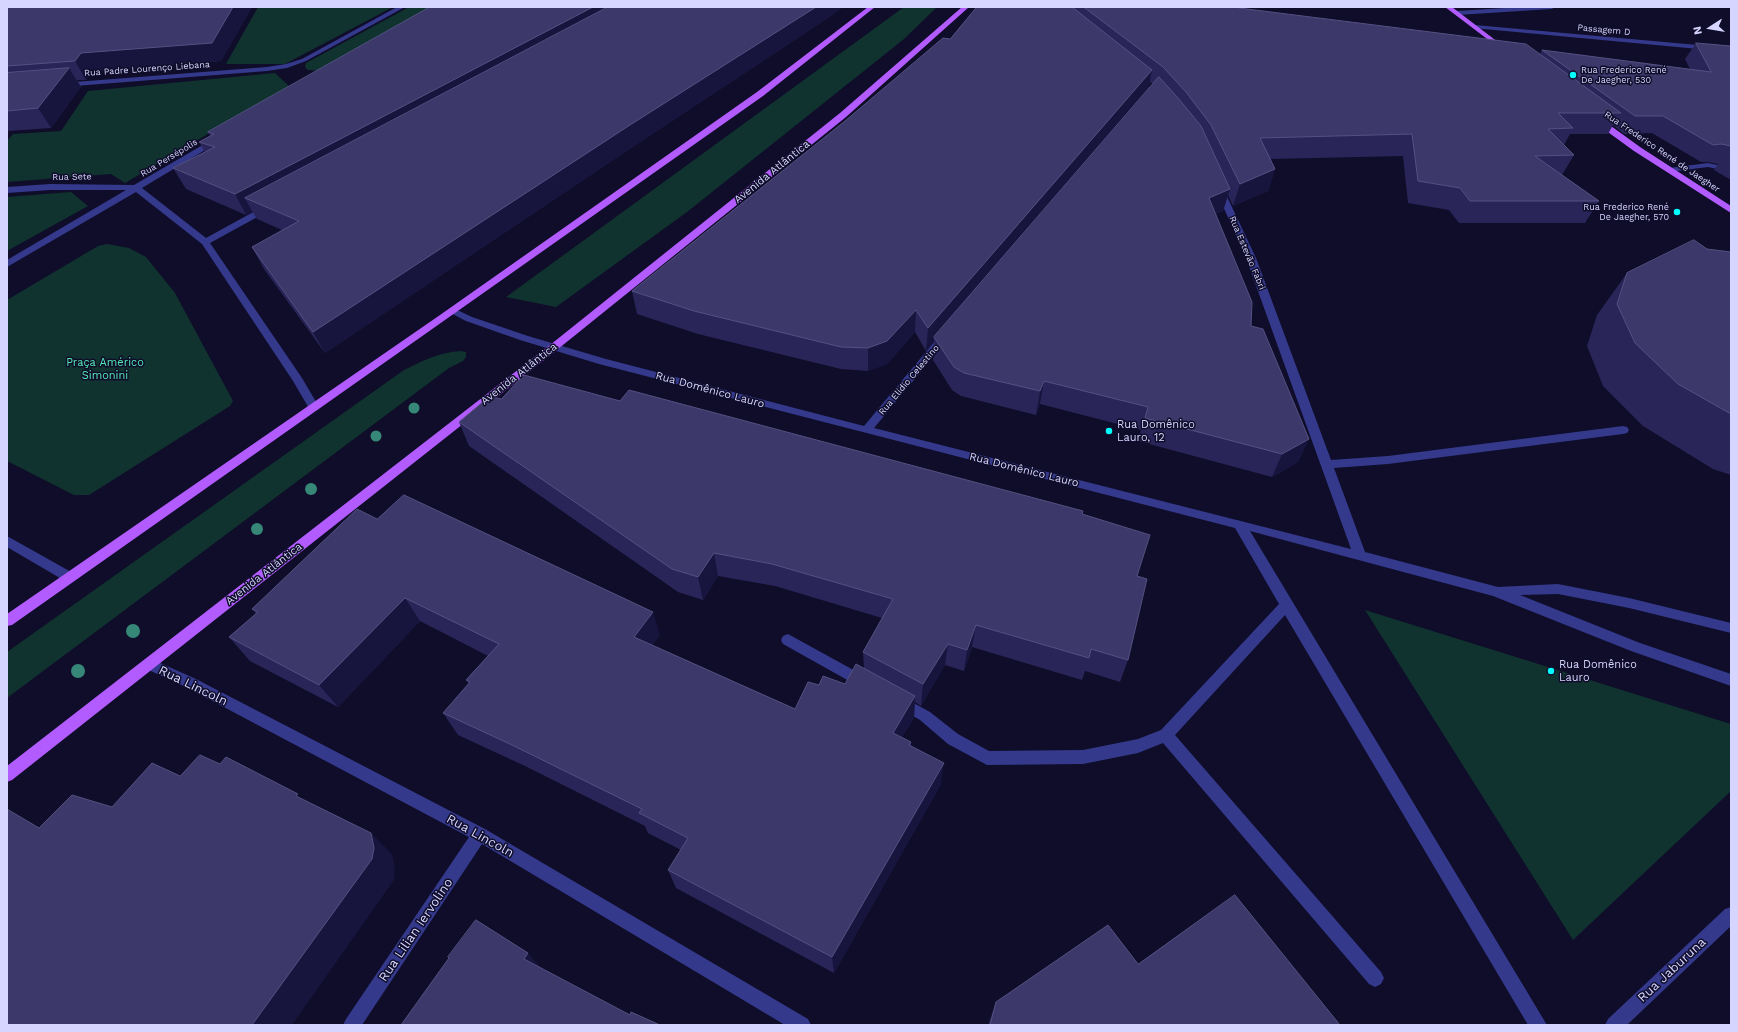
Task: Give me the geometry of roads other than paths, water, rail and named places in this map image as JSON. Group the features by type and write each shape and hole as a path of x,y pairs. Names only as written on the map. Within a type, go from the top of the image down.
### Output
{"main road":[{"path":"7,621 760,94 872,7"},
{"name":"Avenida Atlântica","path":"7,775 554,347 843,115 966,7"},
{"path":"1448,7 1511,55"},
{"name":"Rua Frederico René de Jaegher","path":"1593,117 1669,170 1731,210"}],"street":[{"name":"Rua Padre Lourenço Liebana","path":"54,85 185,76 287,66 311,56 402,7"},
{"path":"1457,13 1552,7"},
{"name":"Passagem D","path":"1475,27 1731,50"},
{"name":"Rua Persépolis","path":"7,264 226,136"},
{"path":"1669,170 1708,165 1731,170"},
{"name":"Rua Estevão Fabri","path":"1216,181 1251,258 1360,555"},
{"name":"Rua Sete","path":"7,190 50,187 137,188"},
{"path":"137,188 205,242 298,380 314,407"},
{"path":"205,242 277,203"},
{"name":"Rua Domênico Lauro","path":"452,311 469,319 603,362 1360,555 1495,591 1636,648 1731,680"},
{"name":"Rua Elídio Celestino","path":"866,430 953,327"},
{"path":"1327,464 1388,460 1623,430"},
{"path":"1239,524 1538,1025"},
{"path":"7,542 69,577"},
{"name":"Rua Domênico Lauro","path":"1495,591 1558,589 1630,603 1731,628"},
{"path":"891,697 925,716 952,739 987,758 1083,756 1138,746 1166,735 1286,605"},
{"path":"788,640 877,689"},
{"name":"Rua Lincoln","path":"149,664 191,683 480,834 802,1025"},
{"path":"1166,735 1375,978"},
{"name":"Rua Lilian Iervolino","path":"352,1025 480,834"},
{"name":"Rua Jaburuna","path":"1614,1025 1731,915"}],"place":[{"name":"Rua Frederico René De Jaegher, 530","path":"1573,75"},
{"name":"Rua Frederico René De Jaegher, 570","path":"1677,212"},
{"name":"Rua Domênico Lauro, 12","path":"1109,431"},
{"name":"Rua Domênico Lauro","path":"1551,671"}],"park label":[{"name":"Praça Américo Simonini","path":"105,369"}]}
